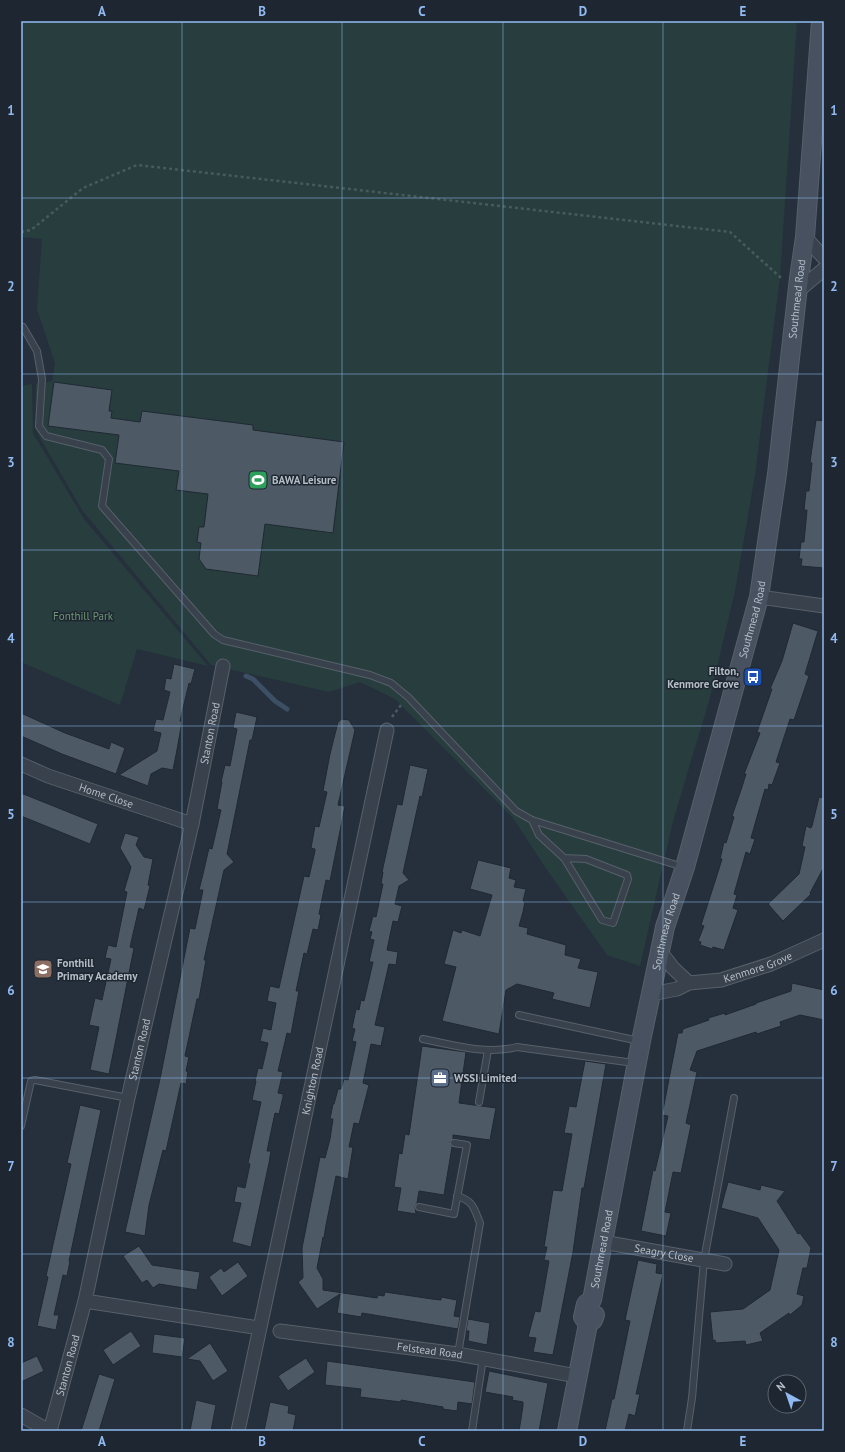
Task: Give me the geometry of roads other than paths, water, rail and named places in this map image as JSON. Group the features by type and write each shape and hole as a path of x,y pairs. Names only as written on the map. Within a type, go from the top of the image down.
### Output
{"main road":[{"name":"Southmead Road","path":"567,1431 588,1324 593,1320 595,1313 596,1305 592,1300 636,1063 660,951 685,867 759,597 777,474 804,238 820,21"}],"street":[{"path":"804,238 824,258"},
{"path":"798,284 824,269"},
{"path":"759,597 824,606"},
{"name":"Stanton Road","path":"49,1431 85,1301 128,1098 192,824 223,666"},
{"name":"Knighton Road","path":"238,1431 387,730"},
{"name":"Home Close","path":"21,764 48,776 192,824"},
{"name":"Kenmore Grove","path":"651,994 677,989 689,983 721,980 771,964 824,940"},
{"path":"660,951 673,968 689,983"},
{"name":"Seagry Close","path":"603,1242 725,1264"},
{"path":"85,1301 259,1328"},
{"name":"Felstead Road","path":"280,1331 458,1354 577,1376"},
{"path":"21,1415 49,1431"}],"lane":[{"path":"24,327 36,351 42,379 39,426 46,436 102,450 109,459 102,506 214,634 223,640 370,674 391,684 408,697 516,811 532,820 685,867"},
{"path":"532,820 539,835 564,858 602,920 613,923 628,879 627,875 586,859 564,858"},
{"path":"519,1015 641,1041"},
{"path":"422,1039 488,1050 506,1050 517,1047 636,1063"},
{"path":"479,1102 488,1050"},
{"path":"21,1126 31,1081 35,1080 128,1098"},
{"path":"687,1431 692,1398 704,1260 734,1098"},
{"path":"419,1207 454,1214 467,1145 454,1143"},
{"path":"457,1196 467,1199 474,1207 480,1224 458,1354"},
{"path":"472,1431 484,1358"}],"waterway":[{"path":"246,676 253,679 275,701 287,709"}],"place":[{"name":"BAWA Leisure","path":"258,480"},
{"name":"Filton, Kenmore Grove","path":"753,677"},
{"name":"Fonthill Primary Academy","path":"43,969"},
{"name":"WSSI Limited","path":"440,1078"}],"park label":[{"name":"Fonthill Park","path":"83,616"}]}
